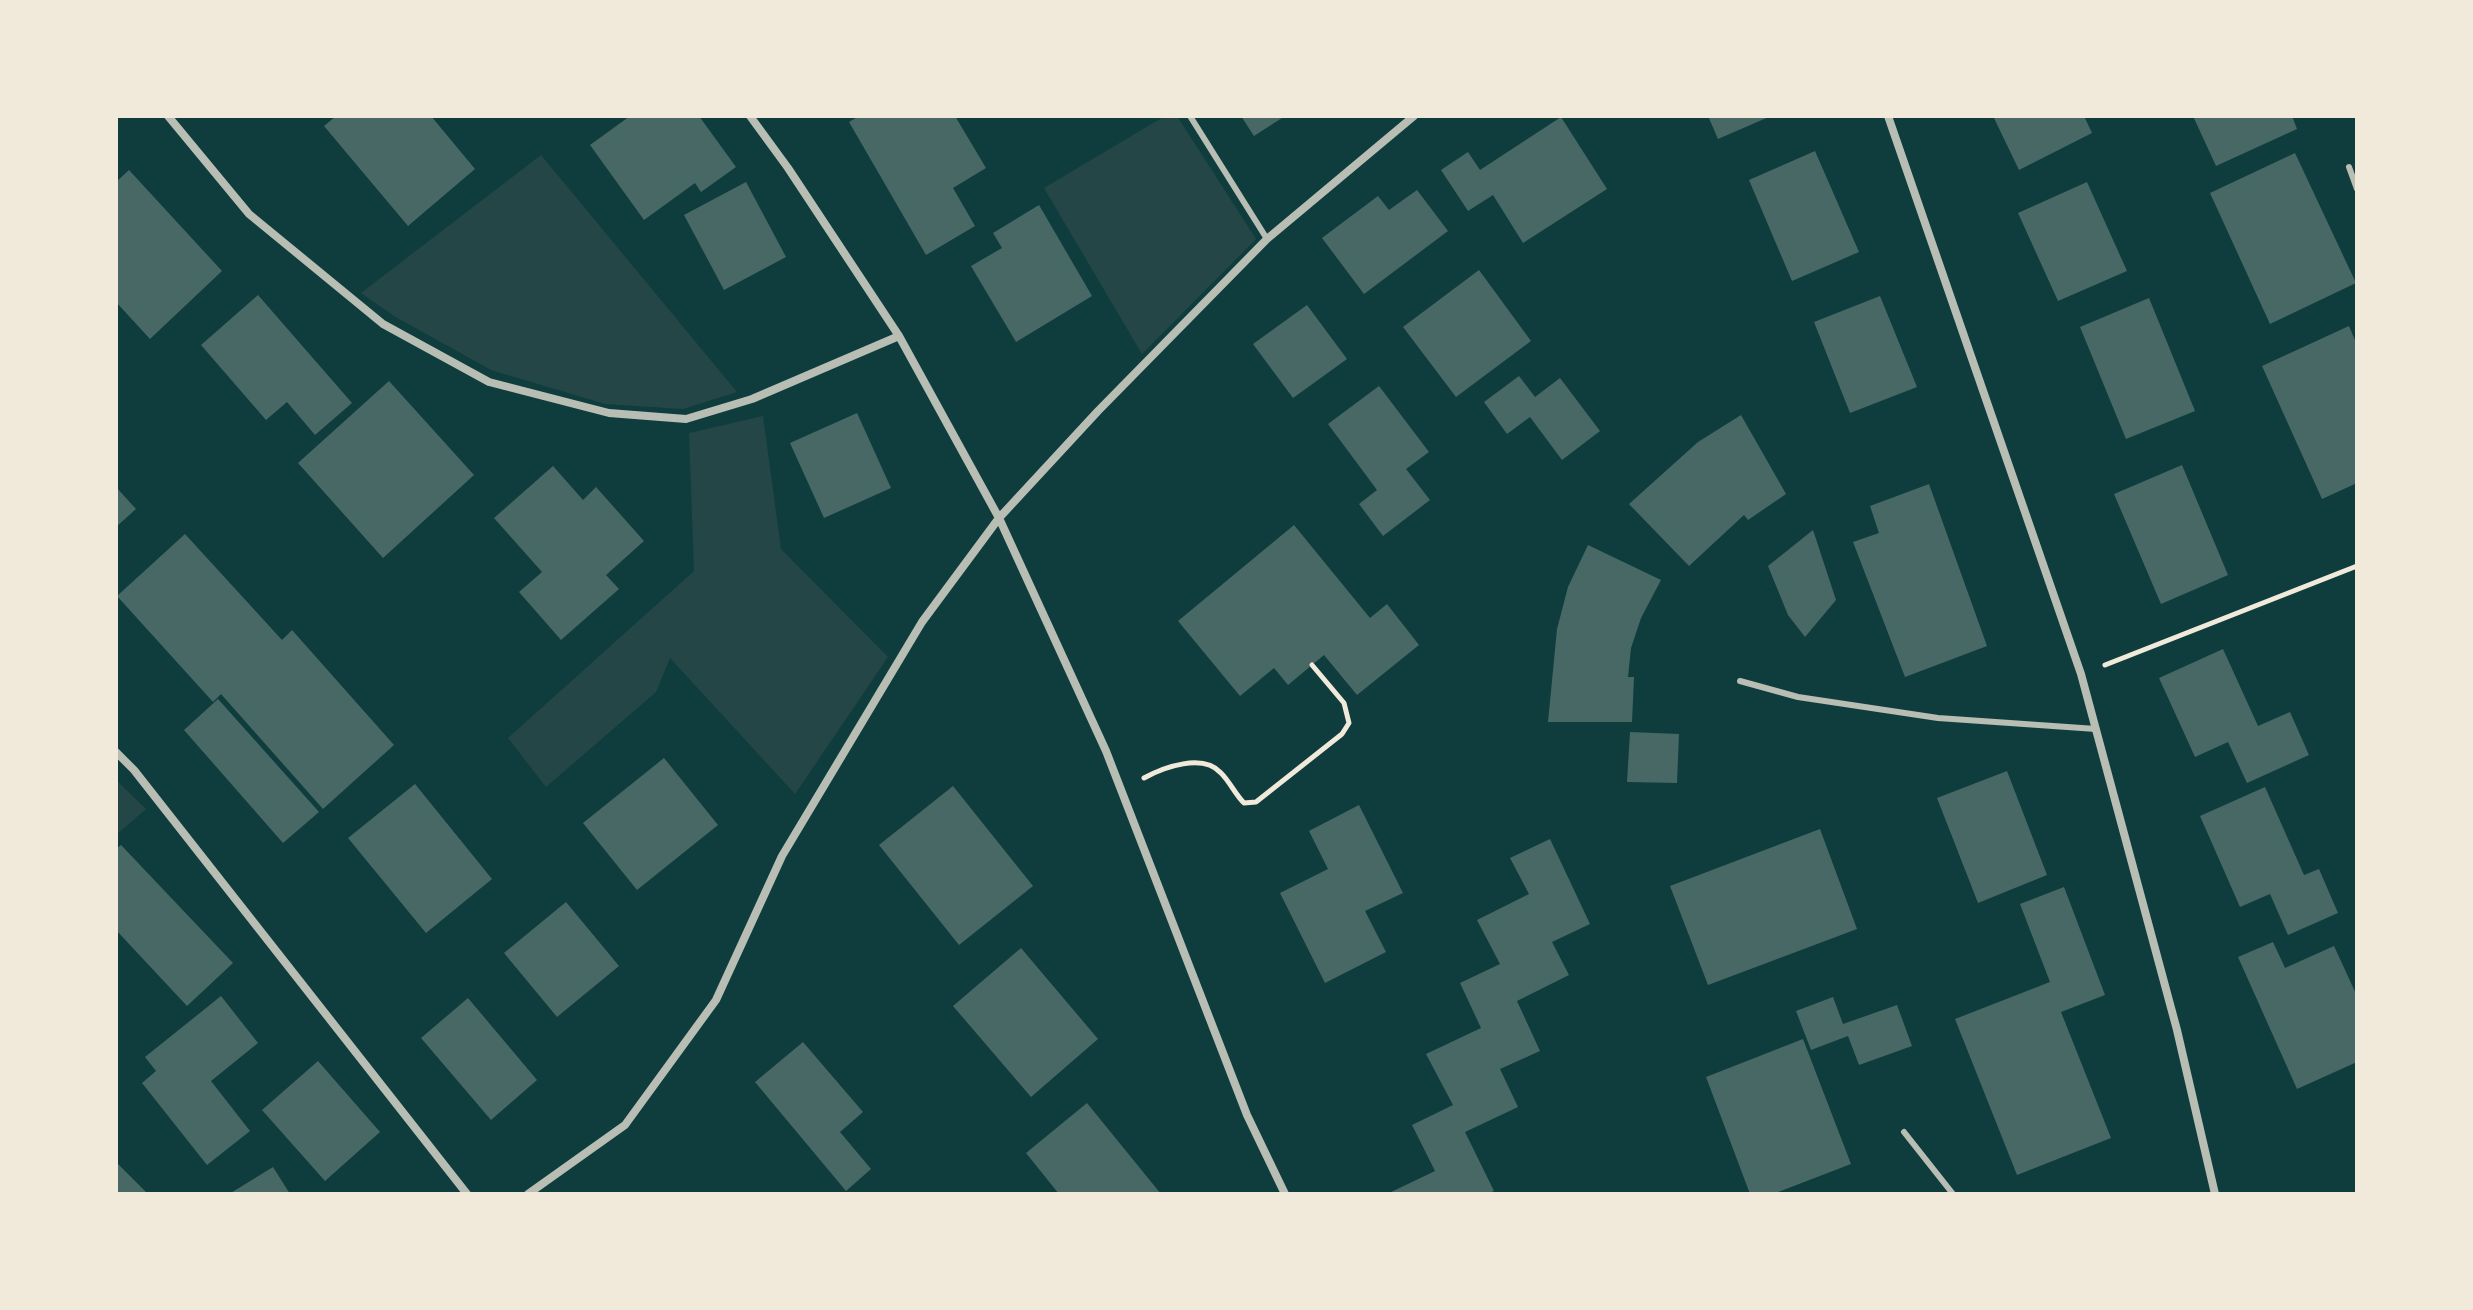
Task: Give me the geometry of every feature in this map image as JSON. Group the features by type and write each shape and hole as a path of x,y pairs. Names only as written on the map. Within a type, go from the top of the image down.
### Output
{"street":[{"path":"168,116 249,214 383,324 489,382 609,413 686,419 752,399 899,336"},
{"path":"750,116 899,336 999,518 1106,751 1247,1115 1285,1194"},
{"path":"528,1194 625,1125 716,1000 782,856 922,622 999,518 1098,411 1267,239 1414,116"},
{"path":"1888,116 2081,674 2177,1030 2215,1194"},
{"path":"116,752 134,770 467,1194"}],"lane":[{"path":"1190,116 1267,239"},
{"path":"2349,167 2357,189"},
{"path":"1740,681 1798,697 1938,718 2096,729"},
{"path":"1904,1132 1953,1194"}],"path":[{"path":"2081,674 2357,566"},
{"path":"1122,790 1159,770 1203,762 1220,771 1244,803 1256,802 1342,734 1349,723 1344,703 1312,665"}],"shaded area":[{"path":"1165,116 1177,116 1256,239 1142,354 1044,188"},
{"path":"541,155 737,392 683,409 605,404 491,370 394,316 361,293"},
{"path":"763,416 781,549 888,657 795,794 670,658 656,692 546,787 508,738 694,571 689,433"},
{"path":"116,780 146,809 116,835"}],"building":[{"path":"336,116 431,116 475,169 408,226 324,126"},
{"path":"630,116 699,116 736,167 701,192 695,183 644,220 590,145"},
{"path":"859,116 955,116 986,168 953,188 975,226 926,255 849,122"},
{"path":"1241,116 1285,116 1254,136"},
{"path":"1708,116 1771,116 1718,139"},
{"path":"1993,116 2084,116 2092,133 2019,170"},
{"path":"2193,116 2292,116 2297,129 2216,166"},
{"path":"1561,117 1607,189 1523,243 1493,195 1468,211 1441,170 1468,152 1480,170"},
{"path":"1815,151 1859,252 1792,281 1749,180"},
{"path":"2295,153 2356,283 2270,324 2210,193"},
{"path":"129,170 222,271 150,339 116,302 116,182"},
{"path":"746,182 786,257 724,290 684,215"},
{"path":"2087,182 2127,271 2058,301 2018,213"},
{"path":"1417,190 1448,231 1364,294 1322,238 1378,196 1389,210"},
{"path":"1039,205 1092,296 1016,342 971,266 1002,248 993,233"},
{"path":"1479,270 1531,341 1456,397 1403,327"},
{"path":"258,295 352,403 315,435 287,402 266,420 201,345"},
{"path":"1880,296 1917,387 1850,413 1814,322"},
{"path":"2149,298 2195,411 2126,439 2080,327"},
{"path":"1307,305 1347,359 1293,398 1253,344"},
{"path":"2349,326 2357,345 2357,483 2322,499 2262,366"},
{"path":"1519,376 1535,397 1560,378 1600,431 1562,460 1530,417 1507,434 1484,402"},
{"path":"389,381 474,475 383,558 298,463"},
{"path":"1379,386 1429,452 1406,469 1430,500 1383,536 1359,504 1377,490 1328,424"},
{"path":"857,413 891,488 824,518 790,443"},
{"path":"1741,415 1786,494 1748,520 1744,515 1689,566 1629,504 1698,442"},
{"path":"2182,465 2228,575 2161,604 2114,494"},
{"path":"553,466 583,500 596,487 644,541 606,575 619,589 561,640 519,592 542,572 494,518"},
{"path":"1929,484 1987,646 1905,677 1853,542 1879,533 1870,506"},
{"path":"116,487 136,509 116,527"},
{"path":"1294,525 1370,618 1387,604 1419,645 1357,695 1324,655 1288,685 1274,668 1240,696 1178,621"},
{"path":"1813,530 1836,600 1805,637 1788,615 1768,566"},
{"path":"185,534 282,640 292,630 394,745 323,809 221,694 213,702 117,596"},
{"path":"1588,545 1661,580 1641,618 1631,648 1628,677 1634,677 1632,722 1548,722 1557,629 1568,587"},
{"path":"2223,649 2258,726 2290,712 2309,755 2247,783 2228,742 2195,757 2159,678"},
{"path":"218,699 319,812 283,843 184,730"},
{"path":"1630,732 1679,734 1677,783 1627,782"},
{"path":"664,758 718,825 637,890 583,823"},
{"path":"2007,771 2047,875 1978,903 1937,798"},
{"path":"415,784 492,879 426,933 348,838"},
{"path":"953,786 1033,886 959,945 879,845"},
{"path":"2265,787 2304,875 2319,869 2338,913 2288,935 2270,894 2240,907 2200,816"},
{"path":"1359,805 1403,893 1365,911 1386,952 1325,983 1280,893 1328,869 1309,831"},
{"path":"1820,829 1857,929 1708,985 1670,886"},
{"path":"1550,839 1590,924 1552,942 1569,975 1517,1001 1540,1051 1500,1069 1518,1107 1465,1132 1494,1191 1487,1194 1387,1194 1435,1171 1412,1125 1453,1105 1426,1054 1481,1028 1460,983 1500,964 1477,920 1529,894 1510,858"},
{"path":"121,845 233,963 187,1006 116,930 116,849"},
{"path":"2064,887 2105,995 2061,1012 2111,1138 2017,1175 1955,1019 2050,982 2020,904"},
{"path":"566,902 619,966 557,1017 504,953"},
{"path":"2273,942 2285,968 2334,946 2357,996 2357,1062 2297,1089 2238,957"},
{"path":"1021,948 1098,1039 1031,1097 953,1006"},
{"path":"221,996 258,1043 211,1081 250,1131 207,1165 142,1083 156,1071 145,1057"},
{"path":"1833,997 1843,1024 1897,1005 1912,1046 1859,1065 1848,1036 1811,1050 1796,1011"},
{"path":"468,998 537,1080 491,1120 421,1038"},
{"path":"1803,1039 1851,1164 1773,1194 1750,1194 1706,1077"},
{"path":"803,1042 863,1112 840,1132 871,1169 846,1191 755,1082"},
{"path":"318,1061 380,1132 325,1181 262,1110"},
{"path":"1087,1103 1161,1194 1059,1194 1026,1153"},
{"path":"116,1162 148,1194 116,1194"},
{"path":"273,1167 290,1194 229,1194 234,1191"}]}
